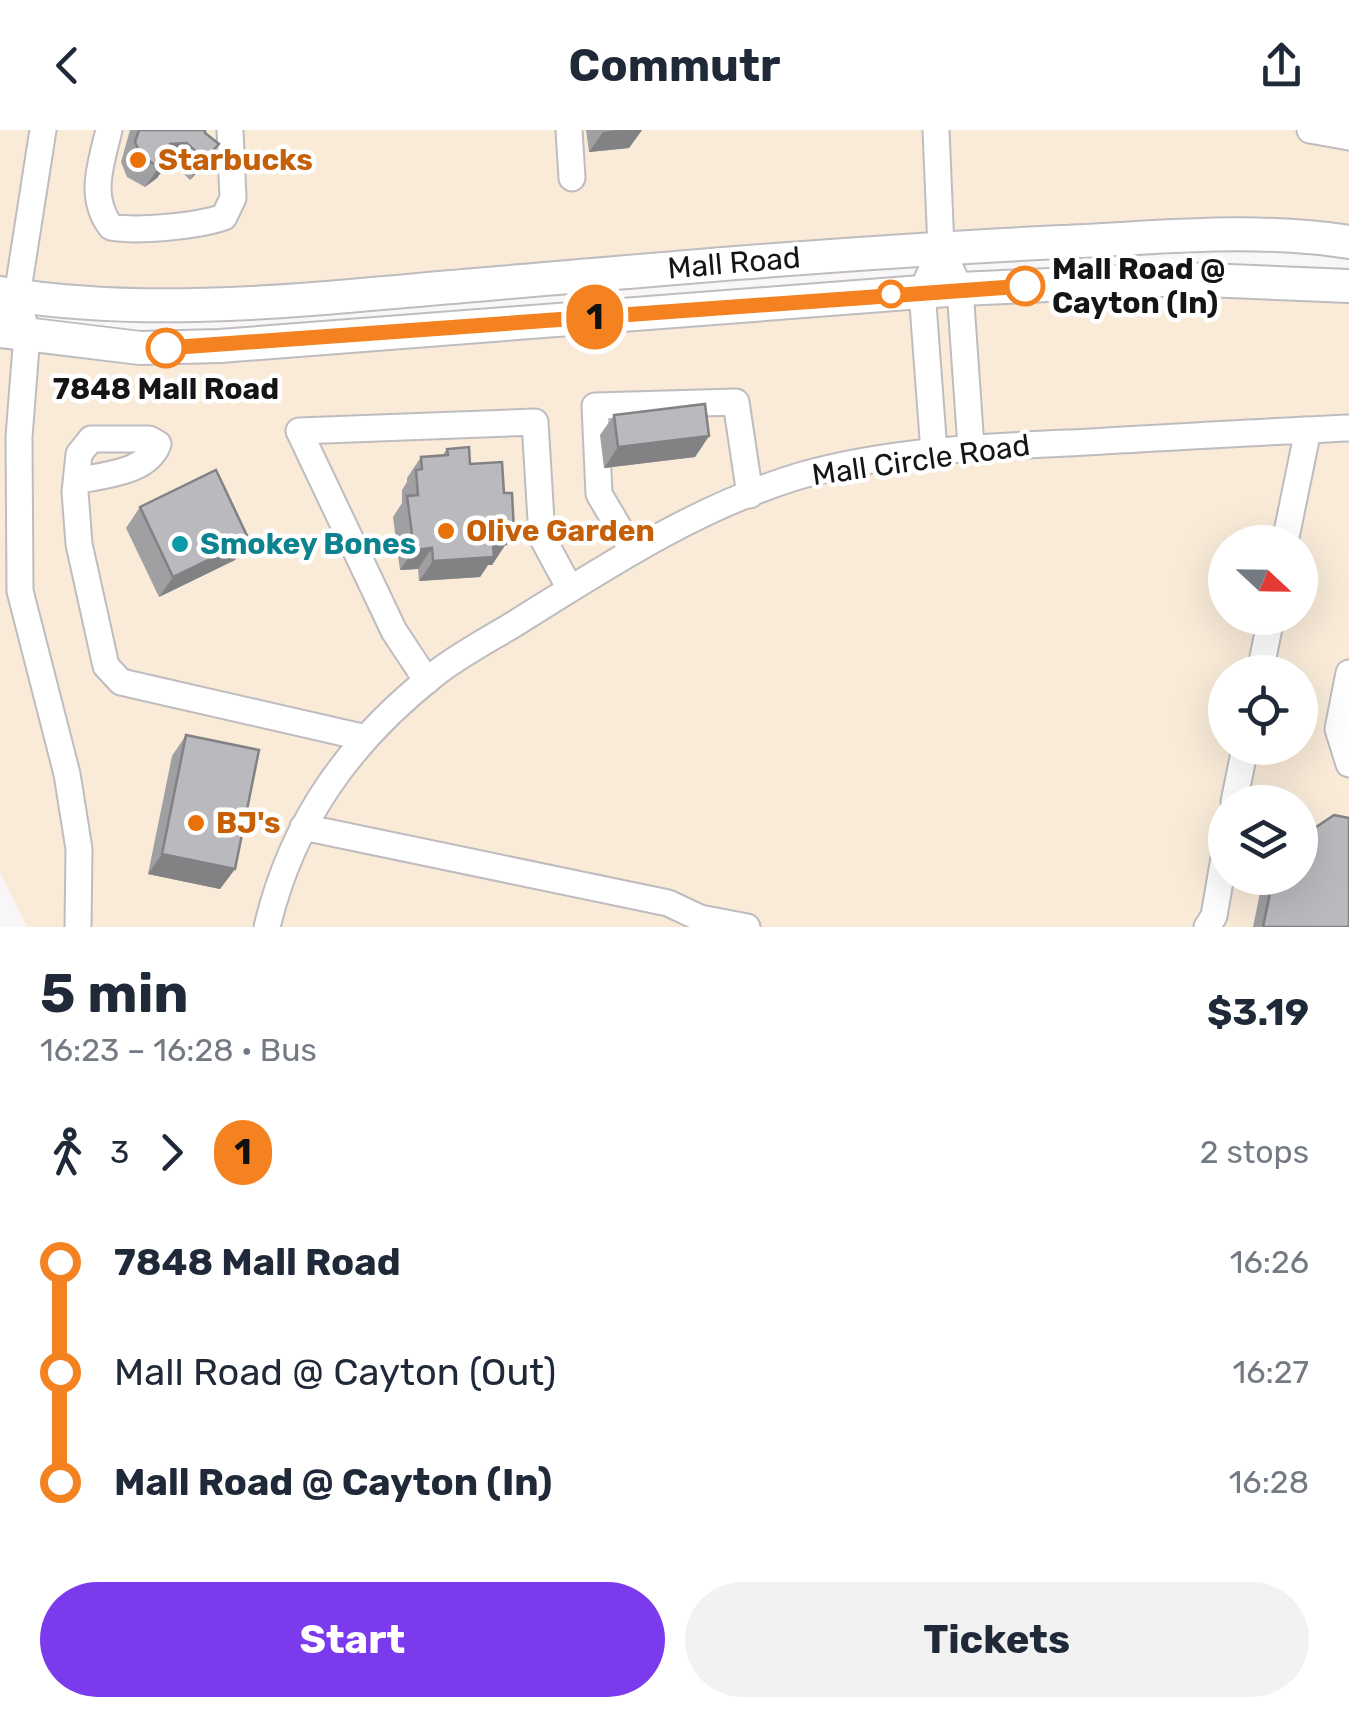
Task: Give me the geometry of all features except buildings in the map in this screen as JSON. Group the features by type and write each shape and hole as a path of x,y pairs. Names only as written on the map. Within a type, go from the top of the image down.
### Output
{"main road":[{"name":"Mall Road","path":"9,294 120,305 322,297 941,248 1209,235 1349,242"},
{"name":"Mall Road","path":"9,330 140,348 220,346 960,288 1181,279 1349,286"}],"street":[{"path":"20,591 19,437 9,294 43,130"},
{"path":"109,130 97,185 100,212 111,226 129,230 224,217 230,130"},
{"path":"97,185 117,209 114,182 124,130"},
{"path":"214,130 224,203"},
{"path":"569,130 572,178"},
{"path":"936,130 941,248 960,288 971,448"},
{"path":"1310,130 1349,137"},
{"path":"934,452 922,291 941,248"},
{"path":"632,550 598,494 595,406 736,402 750,495"},
{"path":"427,681 394,631 299,431 535,422 542,537 569,588"},
{"name":"Mall Circle Road","path":"266,927 291,847 338,768 391,711 427,681 569,588 672,528 800,476 862,462 971,448 1349,428"},
{"path":"1289,525 1308,430"},
{"path":"76,481 79,544 106,666 121,682 366,738"},
{"path":"0,552 20,591 67,774 79,849 78,927"},
{"path":"1349,674 1338,729 1349,764"},
{"path":"304,827 668,903 699,922 747,927"},
{"path":"1207,927 1214,916 1218,895"}],"shaded area":[{"path":"0,130 1349,130 1349,254 1166,237 340,296 0,293"},
{"path":"1349,286 1349,927 27,927 0,873 0,331 140,348 960,289"}],"bus line":[{"name":"1","path":"166,348 1025,286"}],"place":[{"name":"Starbucks","path":"138,160"},
{"name":"Mall Road @ Cayton (In)","path":"1025,286"},
{"name":"7848 Mall Road","path":"166,348"},
{"name":"Olive Garden","path":"446,531"},
{"name":"Smokey Bones","path":"180,544"},
{"name":"BJ's","path":"196,823"}]}
